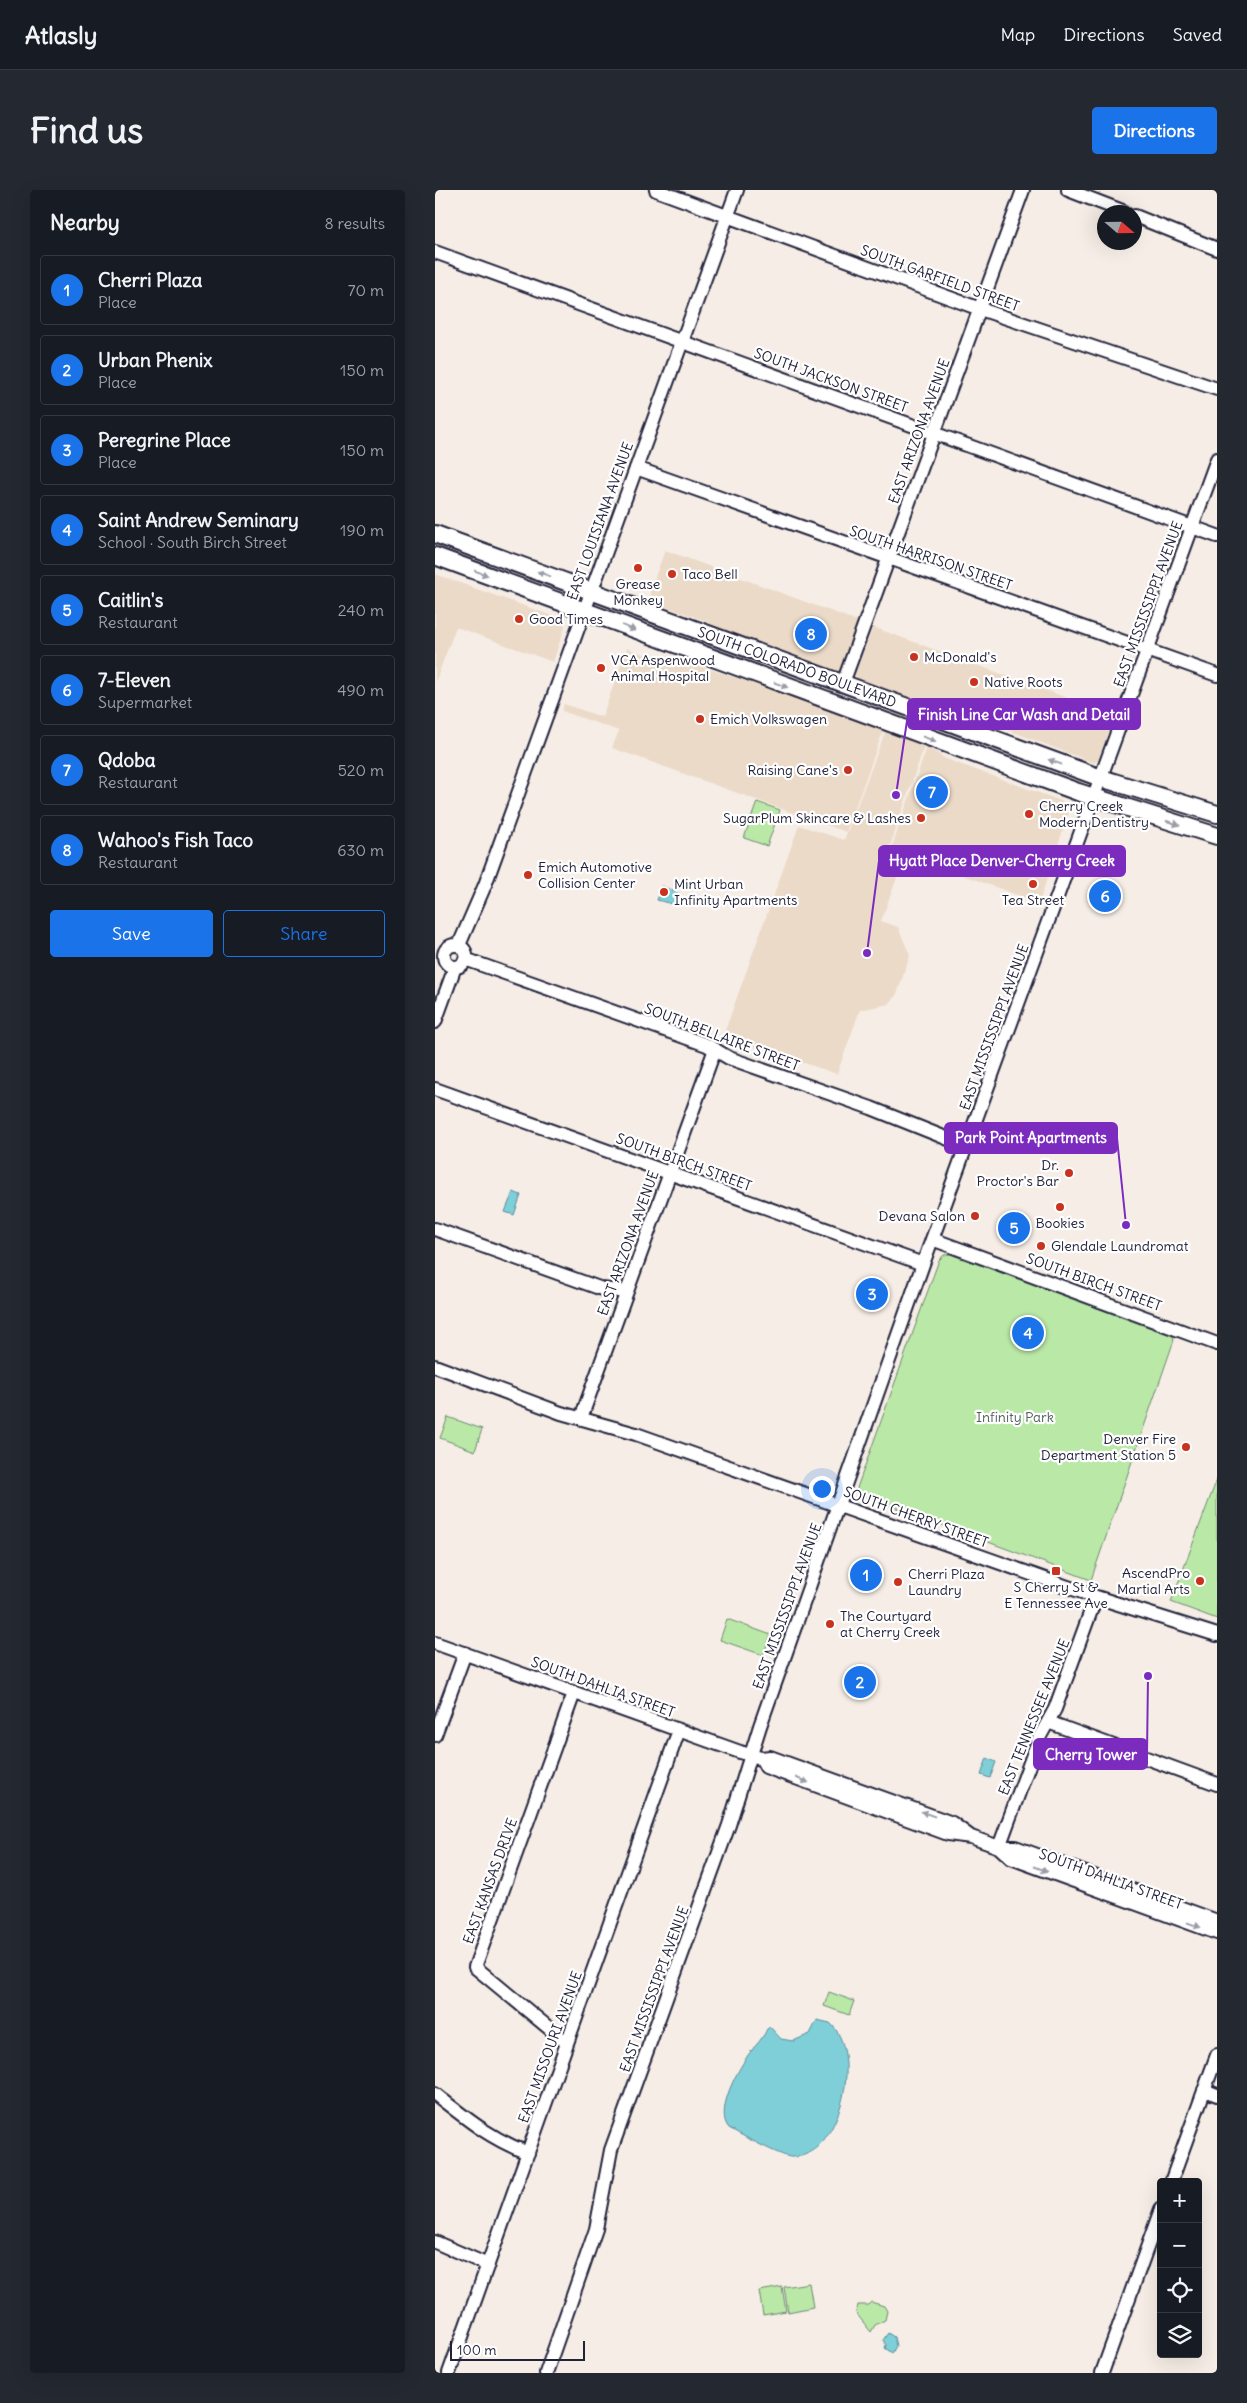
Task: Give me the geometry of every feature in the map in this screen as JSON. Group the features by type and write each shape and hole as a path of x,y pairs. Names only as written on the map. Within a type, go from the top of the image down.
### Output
{"main road":[{"name":"SOUTH COLORADO BOULEVARD","path":"435,534 1101,778 1217,814"},
{"name":"SOUTH COLORADO BOULEVARD","path":"435,556 1093,798 1217,836"}],"street":[{"name":"SOUTH GARFIELD STREET","path":"656,190 980,310 1217,389"},
{"name":"EAST LOUISIANA AVENUE","path":"447,959 466,953 459,945 485,885 590,590 737,190"},
{"name":"EAST ARIZONA AVENUE","path":"843,683 1023,190"},
{"path":"1068,190 1107,205"},
{"path":"1142,219 1217,249"},
{"name":"SOUTH JACKSON STREET","path":"435,252 1217,536"},
{"name":"EAST MISSISSIPPI AVENUE","path":"545,2373 596,2229 611,2150 755,1757 838,1505 923,1264 1217,459"},
{"name":"SOUTH HARRISON STREET","path":"636,468 1217,675"},
{"path":"435,1022 447,959"},
{"name":"SOUTH BELLAIRE STREET","path":"447,959 715,1049 729,1058 871,1108 967,1146"},
{"name":"EAST ARIZONA AVENUE","path":"581,1418 715,1049"},
{"name":"SOUTH BIRCH STREET","path":"435,1089 923,1264"},
{"path":"435,1229 602,1289 626,1292"},
{"name":"SOUTH BIRCH STREET","path":"932,1239 1217,1344"},
{"name":"SOUTH CHERRY STREET","path":"435,1366 581,1418 636,1434 1096,1597 1217,1635"},
{"name":"EAST TENNESSEE AVENUE","path":"999,1847 1039,1738 1058,1701 1096,1597"},
{"name":"SOUTH DAHLIA STREET","path":"435,1643 755,1757 766,1767 948,1834 971,1837 999,1847 1015,1847 1217,1921"},
{"path":"435,1735 465,1653"},
{"name":"EAST KANSAS DRIVE","path":"567,2043 475,1967 574,1693"},
{"path":"1047,1722 1217,1784"},
{"name":"EAST MISSOURI AVENUE","path":"449,2373 679,1730"},
{"name":"SOUTH DAHLIA STREET","path":"999,1847 1011,1858 1217,1933"},
{"path":"1172,2178 1217,2055"},
{"path":"1204,2090 1217,2095"},
{"path":"435,2094 482,2131 505,2144 528,2153"},
{"path":"1102,2373 1157,2221"},
{"path":"435,2242 488,2265"}],"shaded area":[{"path":"665,550 860,622 842,670 836,673 722,632 706,621 650,601 650,590"},
{"path":"435,574 561,619 565,626 553,662 456,627 435,683"},
{"path":"873,627 1114,715 1098,760 1094,763 979,719 968,722 858,681 855,674"},
{"path":"627,648 673,665 675,658 885,726 846,832 612,748 619,731 562,711 564,704 602,717"},
{"path":"887,727 926,741 887,855 901,867 881,921 898,927 910,955 897,994 889,1004 860,1010 837,1074 723,1036 799,825 844,840"},
{"path":"927,747 946,759 1067,803 1070,809 1039,903 891,849"}],"green space":[{"path":"757,802 780,810 767,846 744,838"},
{"name":"Infinity Park","path":"950,1254 1173,1336 1174,1340 1091,1580 861,1495 857,1488 939,1260 944,1255"},
{"path":"448,1417 482,1429 475,1451 440,1438"},
{"path":"1217,1479 1217,1619 1171,1602"},
{"path":"727,1619 771,1635 763,1655 720,1640"},
{"path":"829,1992 854,2001 849,2015 824,2006"},
{"path":"809,2283 813,2307 788,2312 784,2287"},
{"path":"782,2287 786,2311 763,2315 759,2291"},
{"path":"871,2302 884,2306 887,2311 885,2320 875,2325 871,2332 856,2313 858,2305 868,2305"}],"water":[{"path":"662,886 680,894 677,905 657,900"},
{"path":"513,1192 521,1195 514,1215 505,1212"},
{"path":"987,1758 996,1762 990,1778 981,1775"},
{"path":"817,2020 830,2023 840,2038 845,2057 846,2080 842,2103 834,2124 822,2142 808,2153 791,2157 786,2156 760,2145 729,2128 725,2121 725,2104 732,2084 747,2056 767,2029 770,2027 781,2039 793,2041 810,2034"},
{"path":"888,2333 894,2337 896,2346 892,2353 885,2348 886,2345 883,2340"}],"place":[{"name":"Grease Monkey","path":"638,568"},
{"name":"Taco Bell","path":"672,574"},
{"name":"Good Times","path":"519,619"},
{"name":"Wahoo's Fish Taco","path":"811,634"},
{"name":"McDonald's","path":"914,657"},
{"name":"VCA Aspenwood Animal Hospital","path":"601,668"},
{"name":"Native Roots","path":"974,682"},
{"name":"Emich Volkswagen","path":"700,719"},
{"name":"Raising Cane's","path":"848,770"},
{"name":"Qdoba","path":"932,792"},
{"name":"Finish Line Car Wash and Detail","path":"896,795"},
{"name":"Cherry Creek Modern Dentistry","path":"1029,814"},
{"name":"SugarPlum Skincare & Lashes","path":"921,818"},
{"name":"Emich Automotive Collision Center","path":"528,875"},
{"name":"Tea Street","path":"1033,884"},
{"name":"Mint Urban Infinity Apartments","path":"664,892"},
{"name":"7-Eleven","path":"1105,896"},
{"name":"Hyatt Place Denver-Cherry Creek","path":"867,953"},
{"name":"Dr. Proctor's Bar","path":"1069,1173"},
{"name":"Bookies","path":"1060,1207"},
{"name":"Devana Salon","path":"975,1216"},
{"name":"Park Point Apartments","path":"1126,1225"},
{"name":"Caitlin's","path":"1014,1228"},
{"name":"Glendale Laundromat","path":"1041,1246"},
{"name":"Peregrine Place","path":"872,1294"},
{"name":"Saint Andrew Seminary","path":"1028,1333"},
{"name":"Denver Fire Department Station 5","path":"1186,1447"},
{"name":"S Cherry St & E Tennessee Ave","path":"1056,1571"},
{"name":"Cherri Plaza","path":"866,1575"},
{"name":"AscendPro Martial Arts","path":"1200,1581"},
{"name":"Cherri Plaza Laundry","path":"898,1582"},
{"name":"The Courtyard at Cherry Creek","path":"830,1624"},
{"name":"Cherry Tower","path":"1148,1676"},
{"name":"Urban Phenix","path":"860,1682"}]}
